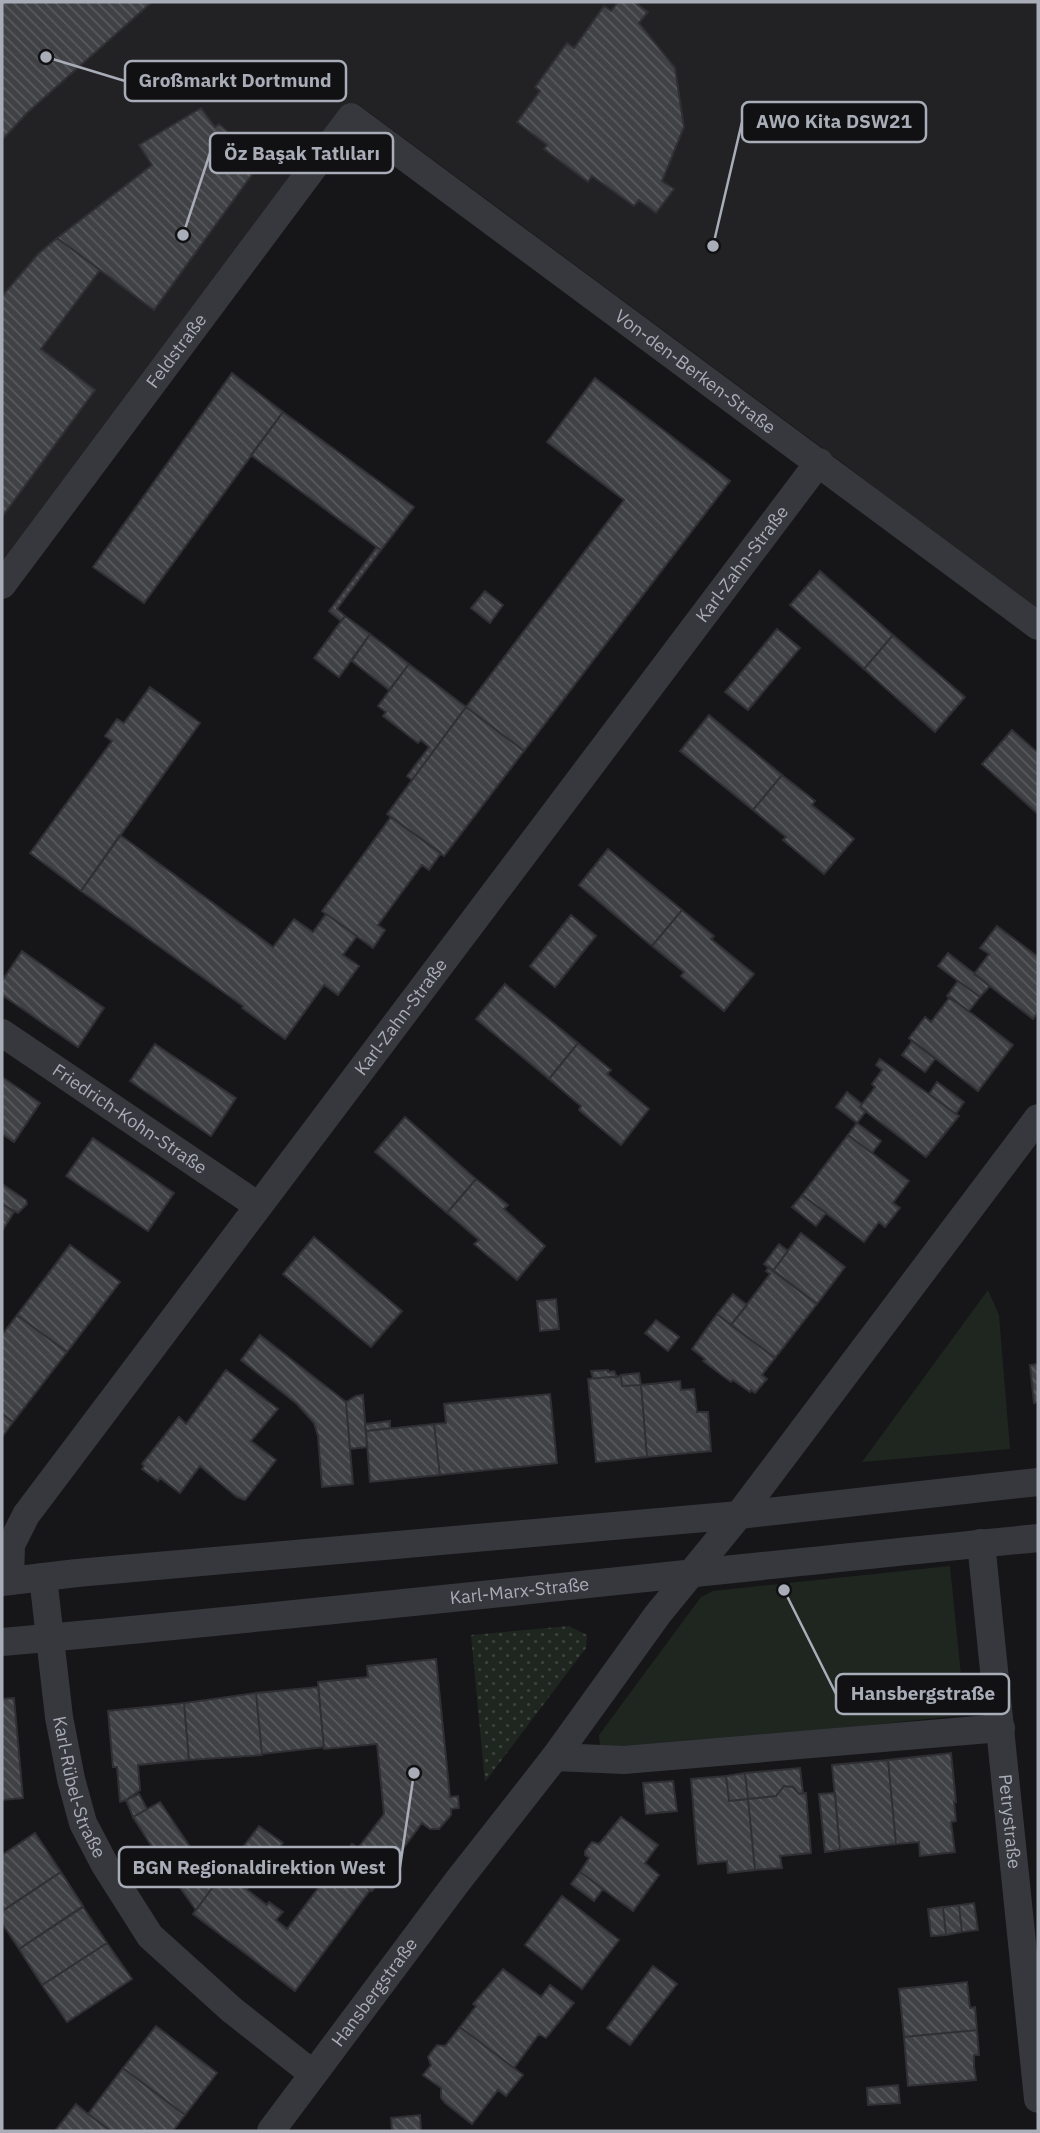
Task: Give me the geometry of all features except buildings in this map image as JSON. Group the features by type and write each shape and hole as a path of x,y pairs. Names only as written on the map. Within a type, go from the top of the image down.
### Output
{"street":[{"name":"Von-den-Berken-Straße","path":"351,117 1038,626"},
{"name":"Feldstraße","path":"2,585 351,117"},
{"name":"Karl-Zahn-Straße","path":"6,1581 11,1545 26,1515 819,462"},
{"name":"Friedrich-Kohn-Straße","path":"2,1033 257,1205"},
{"name":"Hansbergstraße","path":"271,2131 493,1835 555,1757 658,1614 739,1516 1038,1118"},
{"path":"6,1581 739,1516 1038,1482"},
{"name":"Karl-Marx-Straße","path":"2,1642 460,1599 1038,1538"},
{"name":"Petrystraße","path":"981,1544 1036,2054 1038,2099"},
{"name":"Karl-Rübel-Straße","path":"43,1577 59,1717 71,1779 83,1823 104,1865 150,1936 232,2010 313,2074"},
{"path":"555,1757 624,1760 1001,1728"}],"shaded area":[{"path":"2,2 1038,2 1038,612 840,461 359,105 350,107 2,576"},
{"path":"988,1290 999,1315 1010,1449 862,1462"},
{"path":"950,1566 965,1715 608,1753 600,1746 599,1735 701,1597 713,1591"},
{"path":"569,1626 587,1635 586,1648 485,1782 471,1635"}],"place":[{"name":"Großmarkt Dortmund","path":"46,57"},
{"name":"Öz Başak Tatlıları","path":"183,235"},
{"name":"AWO Kita DSW21","path":"713,246"},
{"name":"Hansbergstraße","path":"784,1590"},
{"name":"BGN Regionaldirektion West","path":"414,1773"}]}
